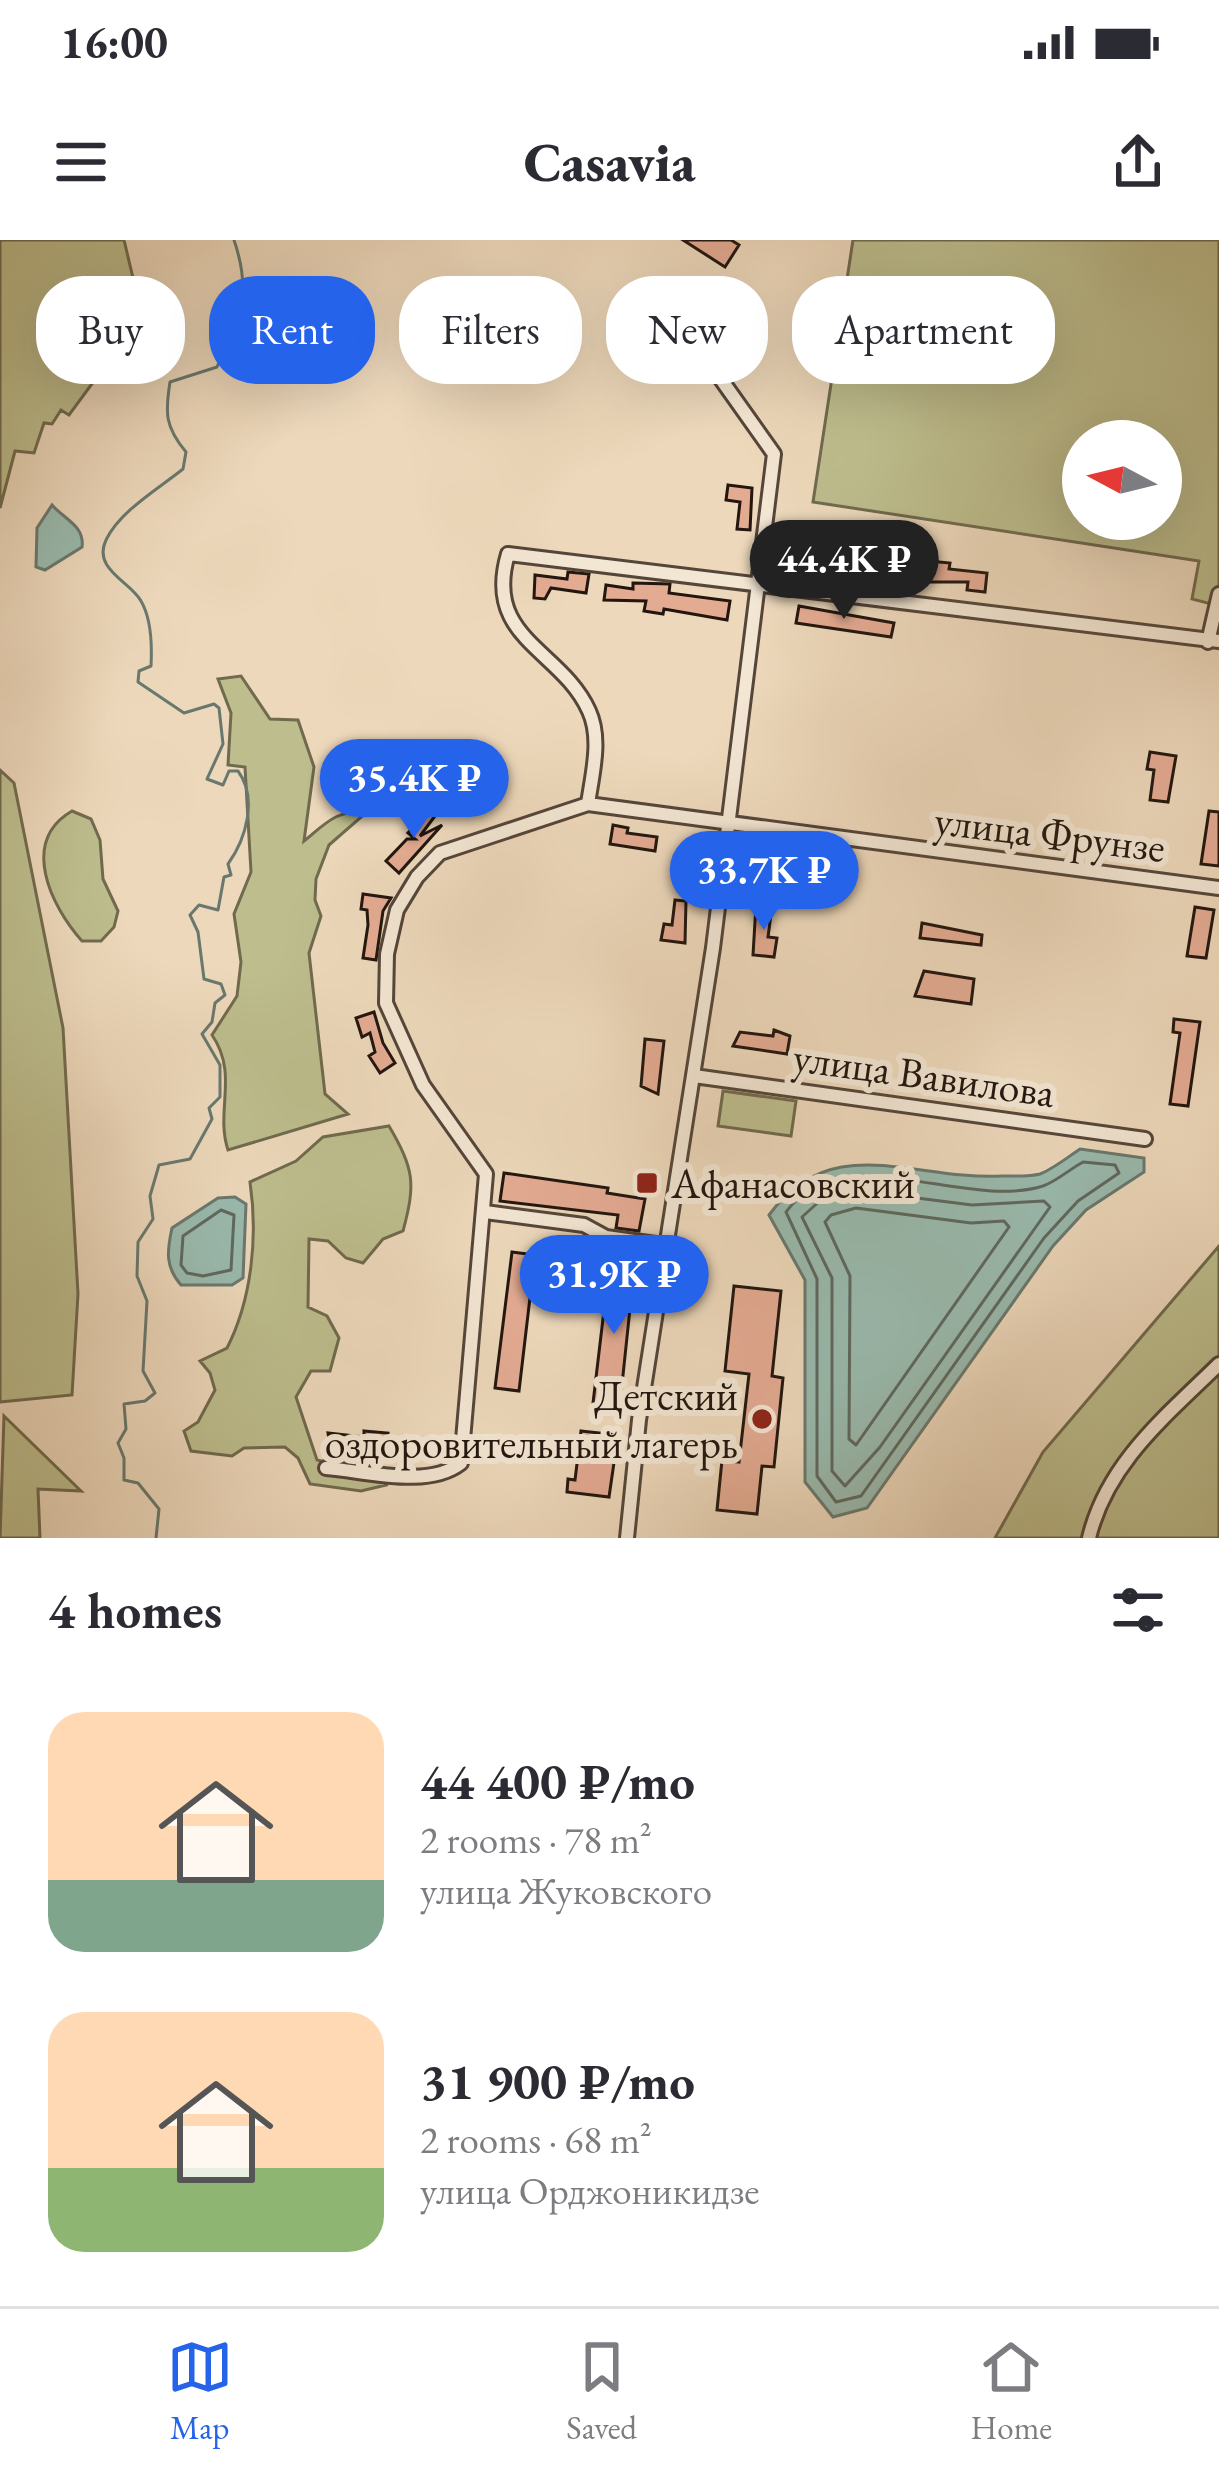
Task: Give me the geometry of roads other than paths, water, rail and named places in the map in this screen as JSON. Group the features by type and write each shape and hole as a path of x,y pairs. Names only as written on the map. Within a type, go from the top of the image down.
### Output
{"street":[{"path":"627,1538 640,1420 694,1076 774,454 724,384"},
{"path":"326,1468 424,1476 448,1473 461,1463 486,1174 423,1085 386,1003 385,968 397,910 417,877 440,854 473,840 523,830 588,804 596,740 591,715 581,697 512,622 504,606 508,554 1214,641 1219,595"},
{"name":"улица Фрунзе","path":"588,804 1219,888"},
{"name":"улица Вавилова","path":"694,1076 1145,1138"},
{"path":"485,1212 584,1226 606,1237 670,1246"},
{"path":"1089,1538 1097,1506 1117,1470 1219,1364"}],"water":[{"path":"52,505 77,528 82,547 45,570 36,567 37,528"},
{"path":"1080,1149 1144,1158 1144,1172 1086,1210 1053,1246 867,1508 833,1517 805,1482 805,1280 769,1215 793,1189 820,1173 847,1166 1026,1176 1045,1172"},
{"path":"235,1197 246,1204 243,1278 232,1285 181,1285 169,1258 172,1228 218,1198"}],"waterway":[{"path":"156,1538 159,1509 138,1483 124,1480 118,1443 126,1429 124,1404 145,1401 155,1393 143,1371 147,1301 137,1276 138,1242 153,1219 150,1196 159,1165 190,1159 212,1119 209,1108 220,1097 220,1065 202,1034 212,1022 215,1003 225,995 221,984 204,979 198,932 190,915 199,905 218,910 248,806 238,771 229,771 223,785 207,779 223,744 219,708 214,704 184,713 138,682 139,671 151,666 147,616 136,594 108,567 103,550 120,519 183,469 186,452 168,419 170,382 217,367 225,350 243,292 234,240"}],"place":[{"name":"Афанасовский","path":"647,1183"},
{"name":"Детский оздоровительный лагерь","path":"762,1419"}]}
